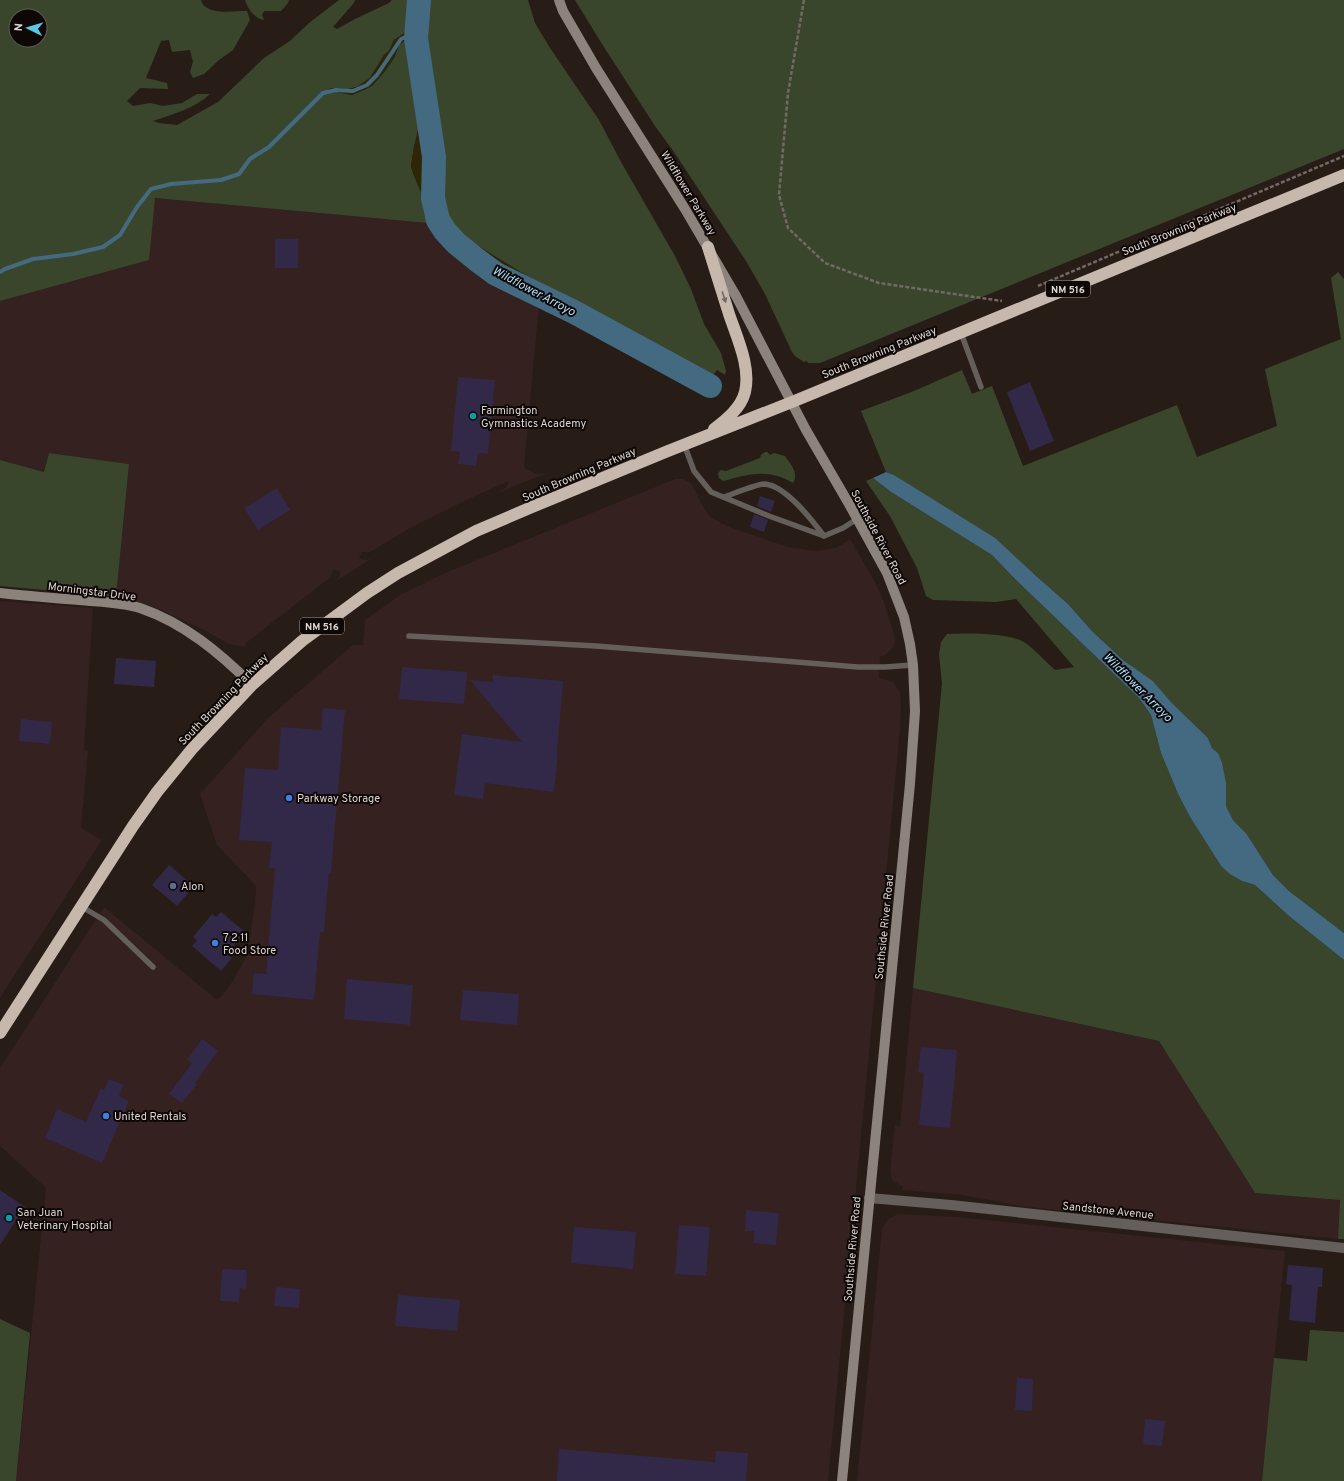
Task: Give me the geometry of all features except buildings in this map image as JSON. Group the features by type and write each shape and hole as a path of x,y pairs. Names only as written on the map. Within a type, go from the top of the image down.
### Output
{"highway":[{"name":"South Browning Parkway","path":"0,1033 133,826 157,792 192,749 252,685 302,641 367,593 398,573 476,532 684,444 792,402 1344,175"},
{"path":"705,436 723,422 743,399 747,375 741,351 708,247"}],"main road":[{"name":"Wildflower Parkway","path":"559,0 563,11 596,68 708,247 736,296 792,402"},
{"name":"Southside River Road","path":"792,402 806,430 887,573 904,617 913,665 915,711 910,784 842,1481"},
{"name":"Morningstar Drive","path":"0,593 110,603 140,608 160,617 196,637 230,663 252,685"}],"street":[{"name":"Sandstone Avenue","path":"869,1198 951,1205 1344,1248"}],"lane":[{"path":"961,333 981,387"},
{"path":"684,444 694,471 711,492 824,536 843,528 857,519"},
{"path":"724,497 764,484 782,490 807,514 824,536"},
{"path":"409,636 596,646 858,667 913,665"},
{"path":"82,907 104,920 153,967"}],"path":[{"path":"804,0 788,93 779,195 788,228 825,263 879,283 1001,301 1008,298"},
{"path":"1037,286 1344,156"}],"shaded area":[{"path":"154,198 428,223 440,242 468,268 485,281 539,305 524,467 536,474 547,473 495,494 506,488 509,481 412,527 370,552 362,552 359,558 367,560 373,558 335,582 339,577 340,571 333,570 331,577 245,644 245,647 229,644 202,629 158,609 129,599 116,597 129,464 49,453 45,472 0,460 0,301 148,260"},
{"path":"675,479 684,479 691,483 705,510 712,518 729,527 788,547 815,551 836,548 850,539 875,582 884,602 895,637 894,646 891,650 880,657 879,678 893,682 900,692 900,730 828,1481 16,1481 46,1188 0,1146 0,1068 104,907 217,1000 223,995 232,982 248,952 256,886 217,845 200,794 268,718 353,645 363,645 365,620 400,595 445,573"},
{"path":"0,601 93,608 84,750 88,750 81,828 102,840 0,998"},
{"path":"913,988 1159,1041 1255,1193 1340,1200 1338,1239 1020,1206 963,1195 902,1190 903,1187 893,1181 890,1172 895,1125 900,1126"},
{"path":"897,1214 957,1217 1285,1251 1262,1481 857,1481 882,1229 887,1220"}],"green space":[{"path":"0,0 201,0 204,5 214,11 247,11 250,20 233,50 219,60 204,74 193,78 190,72 193,62 190,50 172,52 169,40 161,41 146,78 167,83 168,89 140,88 127,101 133,106 150,103 163,106 182,103 197,94 210,94 197,104 153,121 177,125 218,102 264,58 290,41 309,23 339,0 355,0 333,27 337,29 389,3 392,0 413,0 412,28 394,40 389,51 384,55 370,78 357,87 347,89 338,88 324,92 337,92 352,95 373,85 394,58 399,45 408,38 412,38 419,126 411,166 423,197 424,213 428,223 155,198 149,260 0,301"},
{"path":"245,0 289,0 281,11 264,11 262,15 264,20 258,18 252,13"},
{"path":"425,0 528,0 535,23 550,48 599,120 621,162 675,256 691,289 704,324 721,353 726,371 725,375 717,370 714,374 715,379 563,298 478,246 451,225 445,215 442,205 442,150 436,99 423,33 423,12"},
{"path":"575,0 1344,0 1344,149 820,363 808,363 807,361 804,362 795,356 792,352 765,294 746,261 674,152 655,126"},
{"path":"1338,272 1344,279 1344,933 1289,891 1273,875 1246,833 1233,820 1226,806 1226,783 1218,753 1212,748 1208,738 1171,702 1153,681 1123,660 1092,631 1068,604 1035,575 912,487 894,475 886,472 861,411 914,391 962,370 972,394 992,386 1023,466 1177,405 1197,457 1277,426 1265,369 1341,339 1331,278"},
{"path":"765,452 770,455 774,453 785,456 795,472 795,479 793,483 776,475 767,474 742,476 723,481 719,478 718,473 721,470 726,471 760,458"},
{"path":"49,453 129,464 116,597 0,586 0,460 44,472"},
{"path":"873,478 891,492 992,555 1139,698 1151,715 1161,753 1178,794 1190,817 1221,866 1242,881 1255,885 1289,916 1344,960 1344,1239 1338,1239 1340,1200 1255,1193 1159,1041 913,988 942,683 939,654 941,642 947,634 988,634 1011,637 1027,644 1055,670 1074,667 1016,599 996,602 933,600 926,596 917,568 890,516 866,481"},
{"path":"0,1319 30,1333 16,1481 0,1481"},
{"path":"1310,1330 1344,1332 1344,1481 1262,1481 1274,1358 1307,1361"}],"sand":[{"path":"413,0 425,0 423,12 423,33 436,99 442,150 442,205 445,215 451,225 478,246 563,298 715,379 717,385 715,387 710,387 713,390 712,394 702,394 585,324 485,281 467,268 440,242 424,213 423,197 411,166 419,126 412,38 408,38 399,45 394,58 373,85 352,95 337,92 323,93 331,88 347,89 357,87 370,78 384,55 389,51 394,40 412,28"}],"water":[{"path":"886,472 894,475 995,538 1068,604 1092,631 1123,660 1153,681 1171,702 1208,738 1212,748 1218,753 1222,763 1226,783 1226,806 1233,820 1246,833 1273,875 1289,891 1344,933 1344,960 1289,916 1255,885 1242,881 1230,874 1221,866 1190,817 1178,794 1161,753 1151,715 1139,698 992,555 891,492 873,478"}],"waterway":[{"name":"Wildflower Arroyo","path":"419,0 416,38 434,157 433,198 438,220 445,231 456,243 496,274 574,312 710,386"},
{"path":"0,272 33,259 73,254 103,247 120,235 137,207 151,189 171,184 221,180 239,174 250,159 269,147 323,93 336,90 353,91 367,85 377,75 401,39 410,35 416,38"}],"place":[{"name":"Farmington Gymnastics Academy","path":"473,416"},
{"name":"Parkway Storage","path":"289,798"},
{"name":"Alon","path":"173,886"},
{"name":"7 2 11 Food Store","path":"215,943"},
{"name":"United Rentals","path":"106,1116"},
{"name":"San Juan Veterinary Hospital","path":"9,1218"}]}
